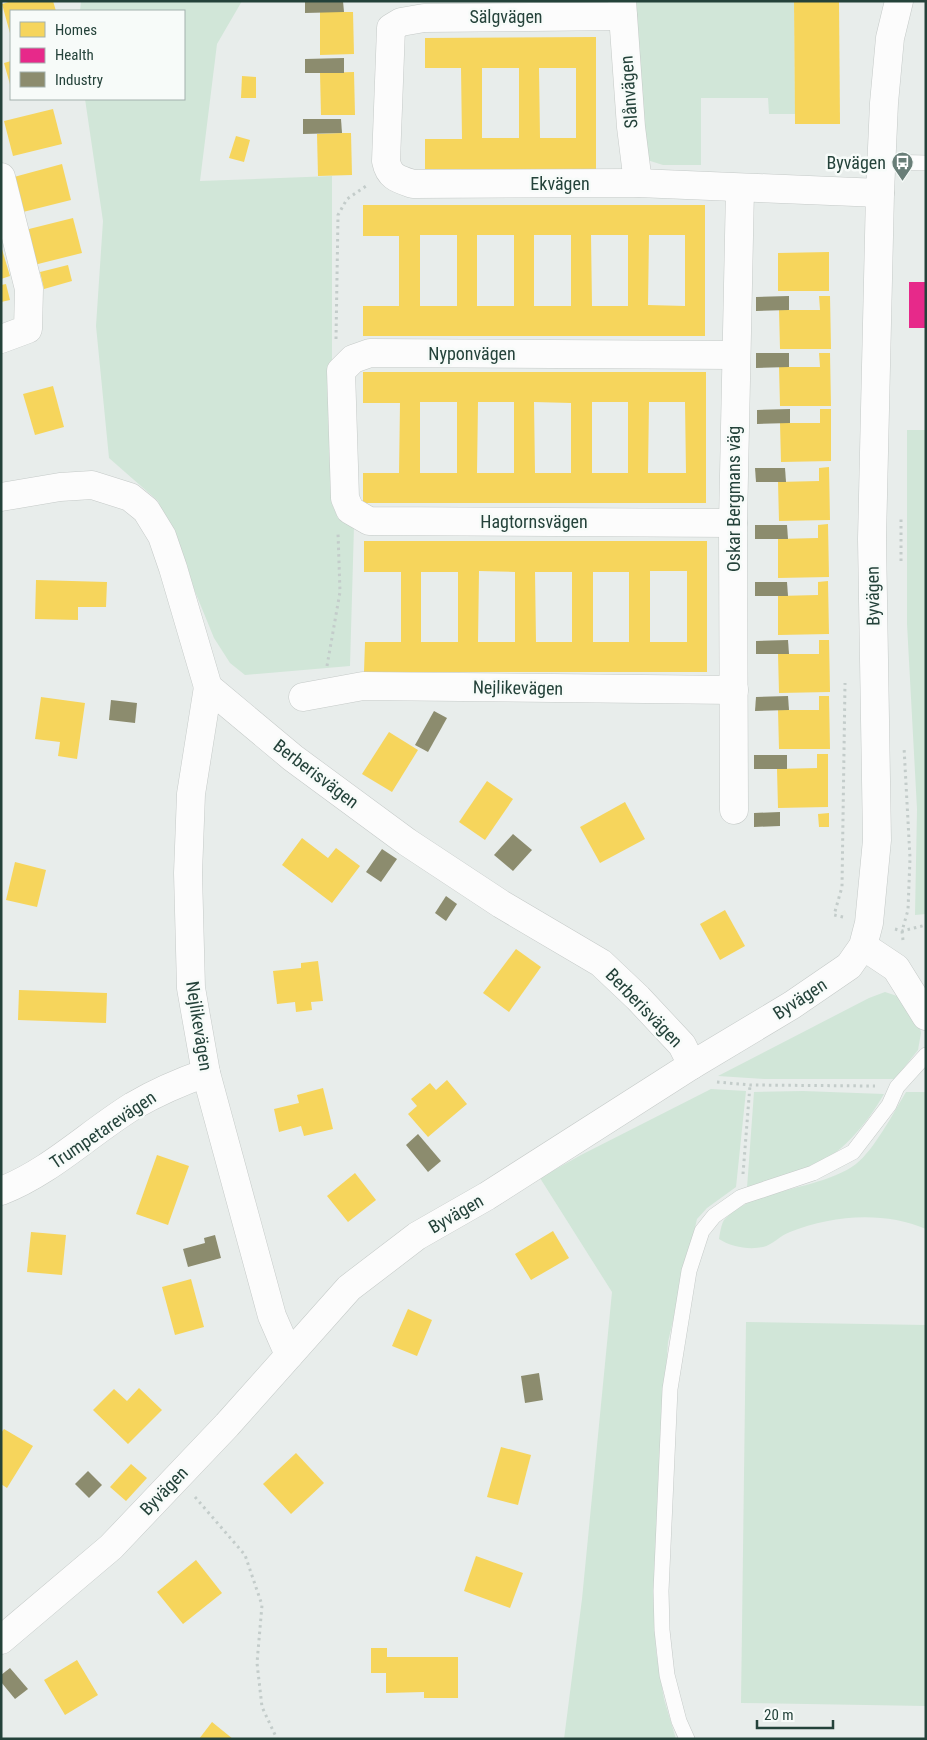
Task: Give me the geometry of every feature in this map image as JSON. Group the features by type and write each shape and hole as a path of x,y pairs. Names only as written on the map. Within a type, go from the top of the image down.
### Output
{"street":[{"name":"Byvägen","path":"1,1640 111,1547 227,1425 350,1288 417,1236 487,1196 692,1065 822,987 849,966 863,946 874,884 877,840 872,539 881,162 890,38 898,1"},
{"name":"Sälgvägen","path":"388,172 386,161 391,28 401,22 424,18 623,9"},
{"name":"Slånvägen","path":"623,9 631,127 638,183"},
{"name":"Ekvägen","path":"388,172 396,178 413,184 638,183 740,189 880,192"},
{"path":"1,177 29,290 28,329 1,339"},
{"name":"Oskar Bergmans väg","path":"734,810 733,523 740,189"},
{"name":"Nyponvägen","path":"342,371 353,359 370,353 736,355"},
{"path":"342,371 347,504"},
{"path":"1,497 60,487 92,485 130,497 146,510 162,536 208,687"},
{"name":"Hagtornsvägen","path":"347,504 369,521 733,523"},
{"name":"Nejlikevägen","path":"313,695 363,686 734,690"},
{"name":"Berberisvägen","path":"208,687 293,758 407,842 501,904 601,963 638,998 682,1045 692,1065"},
{"name":"Nejlikevägen","path":"208,687 191,794 188,873 191,988 206,1073 272,1316 289,1355"},
{"path":"863,946 896,968 926,1016"},
{"name":"Trumpetarevägen","path":"1,1191 28,1181 132,1107 172,1084 206,1073"}],"lane":[{"path":"881,162 926,163"},
{"path":"687,1739 679,1720 667,1675 662,1630 661,1591 670,1389 689,1272 702,1231 714,1216 741,1197 814,1173 852,1152 889,1105 897,1087 926,1055"}],"path":[{"path":"342,371 336,341 338,215 347,199 388,172"},
{"path":"313,695 340,592 338,533 347,504"},
{"path":"901,512 901,569"},
{"path":"903,944 902,931 908,910 910,858 904,746"},
{"path":"902,931 926,925"},
{"path":"692,1065 699,1083 720,1082 750,1085 850,1084 897,1087"},
{"path":"741,1197 750,1085"},
{"path":"190,1490 244,1555 248,1564 262,1605 257,1663 262,1707 277,1739"}],"green space":[{"path":"81,1 242,1 217,44 200,181 332,176 332,504 338,518 354,526 350,666 245,675 230,663 214,638 158,501 109,458 96,326 103,221 85,100 185,100 185,10 80,10"},
{"path":"633,1 794,1 795,114 769,114 768,98 701,98 701,165 663,165 644,159"},
{"path":"907,430 926,430 926,914 915,915 917,809 907,624"},
{"path":"885,992 897,996 919,1024 921,1033 918,1050 895,1079 764,1079 718,1076 869,998"},
{"path":"711,1089 746,1091 736,1187 707,1208 697,1219 668,1342 659,1466 654,1598 656,1652 664,1699 676,1739 564,1739 582,1599 612,1292 540,1178"},
{"path":"803,1091 884,1094 869,1117 851,1139 830,1157 805,1170 747,1188 754,1092"},
{"path":"906,1092 926,1092 926,1229 893,1219 858,1217 806,1226 787,1233 766,1246 758,1248 735,1246 719,1239 724,1220 736,1210 768,1195 824,1180 856,1164 877,1140"},
{"path":"746,1322 926,1325 926,1706 741,1703"}],"building: Homes":[{"path":"12,1 53,1 56,10 10,10 10,33 2,4"},
{"path":"794,1 839,1 840,124 795,124"},
{"path":"320,12 353,12 354,54 320,55"},
{"path":"596,37 596,169 425,169 425,139 462,139 461,68 425,68 425,38","holes":["482,68 519,68 519,138 482,138","539,68 576,68 576,138 540,138"]},
{"path":"10,61 10,84 4,63"},
{"path":"354,72 355,115 321,115 320,73"},
{"path":"242,76 256,77 256,98 241,98"},
{"path":"53,109 62,144 13,156 4,121"},
{"path":"351,133 352,175 318,176 317,134"},
{"path":"236,136 250,140 244,162 229,158"},
{"path":"62,164 71,200 23,212 14,177"},
{"path":"363,205 705,205 705,336 363,336 363,306 399,306 399,236 363,236","holes":["420,235 457,235 457,306 420,306","477,235 514,235 514,306 477,306","534,235 571,235 571,306 534,306","591,235 628,235 628,306 592,306","649,235 685,235 685,306 648,305"]},
{"path":"73,218 82,253 34,265 25,230"},
{"path":"1,246 10,276 1,279"},
{"path":"829,252 829,291 778,291 778,253"},
{"path":"68,265 72,281 44,289 40,272"},
{"path":"6,284 10,300 1,302 1,285"},
{"path":"819,296 830,296 831,349 780,349 779,310 820,310"},
{"path":"819,353 830,353 831,406 780,406 779,367 820,367"},
{"path":"363,372 706,372 706,503 363,503 363,473 399,473 400,403 363,403","holes":["420,402 457,402 457,473 420,473","478,402 514,402 514,473 477,473","534,402 571,403 571,473 535,473","592,402 628,402 628,473 592,473","649,402 685,402 686,473 648,473"]},
{"path":"53,386 64,427 35,435 23,394"},
{"path":"820,409 831,409 831,461 781,462 780,423 820,423"},
{"path":"829,467 830,520 779,521 778,482 819,481 819,468"},
{"path":"828,524 829,577 778,578 778,539 818,538 818,525"},
{"path":"364,541 707,541 707,672 364,672 365,642 401,642 401,572 364,572","holes":["479,571 515,572 515,642 478,642","650,571 687,571 687,642 650,642","421,572 458,572 458,642 421,642","535,572 572,572 572,642 536,642","593,572 629,572 629,642 593,642"]},
{"path":"36,580 107,582 106,607 78,607 78,620 35,619"},
{"path":"828,581 829,634 778,635 778,596 818,595 818,582"},
{"path":"819,640 829,640 830,692 779,693 778,654 819,654"},
{"path":"819,696 829,696 830,749 779,749 778,710 819,710"},
{"path":"41,697 85,703 77,759 58,756 60,742 35,739"},
{"path":"389,732 418,750 392,792 362,774"},
{"path":"817,754 828,754 828,807 778,808 777,769 817,768"},
{"path":"487,781 513,799 485,840 459,822"},
{"path":"625,802 645,839 600,863 580,827"},
{"path":"829,813 829,827 819,827 818,814"},
{"path":"302,838 328,858 336,848 360,866 332,903 282,865"},
{"path":"15,862 46,870 37,907 6,900"},
{"path":"725,910 745,946 720,960 700,924"},
{"path":"516,949 541,967 509,1012 483,993"},
{"path":"318,961 323,1001 311,1002 312,1010 296,1012 295,1002 277,1004 273,971 301,968 301,963"},
{"path":"19,990 107,993 106,1023 18,1020"},
{"path":"447,1080 467,1104 428,1137 408,1114 417,1106 411,1099 430,1083 436,1090"},
{"path":"323,1088 333,1129 304,1136 301,1126 279,1132 274,1109 299,1103 297,1095"},
{"path":"157,1155 189,1166 168,1225 136,1214"},
{"path":"355,1173 376,1200 348,1222 327,1196"},
{"path":"553,1231 569,1258 531,1280 515,1254"},
{"path":"31,1232 66,1235 62,1275 27,1272"},
{"path":"191,1279 204,1327 175,1335 162,1287"},
{"path":"408,1309 432,1320 417,1356 392,1346"},
{"path":"139,1388 162,1410 128,1444 93,1410 114,1389 127,1401"},
{"path":"4,1429 33,1446 7,1488 1,1484 1,1433"},
{"path":"501,1447 531,1455 518,1505 487,1497"},
{"path":"296,1453 324,1483 291,1514 263,1484"},
{"path":"131,1464 147,1478 126,1501 110,1487"},
{"path":"476,1556 523,1573 510,1608 464,1591"},
{"path":"196,1560 222,1593 183,1624 157,1592"},
{"path":"371,1648 387,1648 387,1657 458,1657 458,1698 424,1698 424,1692 386,1693 386,1673 371,1673"},
{"path":"77,1660 98,1695 65,1715 44,1680"},
{"path":"212,1722 233,1739 199,1739"}],"building: Health":[{"path":"909,282 926,282 926,328 909,328"}],"building: Industry":[{"path":"305,1 343,1 344,12 305,13"},
{"path":"344,58 344,73 305,73 305,59"},
{"path":"303,119 341,119 342,133 303,134"},
{"path":"789,296 789,310 756,311 756,297"},
{"path":"756,353 789,353 789,367 756,368"},
{"path":"790,409 790,423 757,424 757,410"},
{"path":"755,468 785,468 786,482 756,482"},
{"path":"755,525 787,525 788,539 755,539"},
{"path":"755,582 787,582 788,596 755,596"},
{"path":"788,640 789,654 756,654 756,641"},
{"path":"788,696 789,710 755,711 756,697"},
{"path":"111,700 137,703 135,723 109,720"},
{"path":"434,711 447,718 428,752 415,745"},
{"path":"754,755 787,755 787,769 754,769"},
{"path":"780,812 780,826 754,827 754,813"},
{"path":"513,834 532,850 513,871 494,855"},
{"path":"382,849 397,859 381,882 366,872"},
{"path":"446,896 457,904 446,921 435,913"},
{"path":"418,1134 441,1161 428,1172 406,1145"},
{"path":"215,1235 221,1258 188,1267 183,1249 205,1243 204,1238"},
{"path":"539,1373 543,1400 525,1403 521,1376"},
{"path":"88,1471 102,1485 89,1498 75,1484"},
{"path":"10,1668 28,1689 15,1699 1,1682 1,1675"}],"place":[{"name":"Byvägen","path":"902,182"}]}
